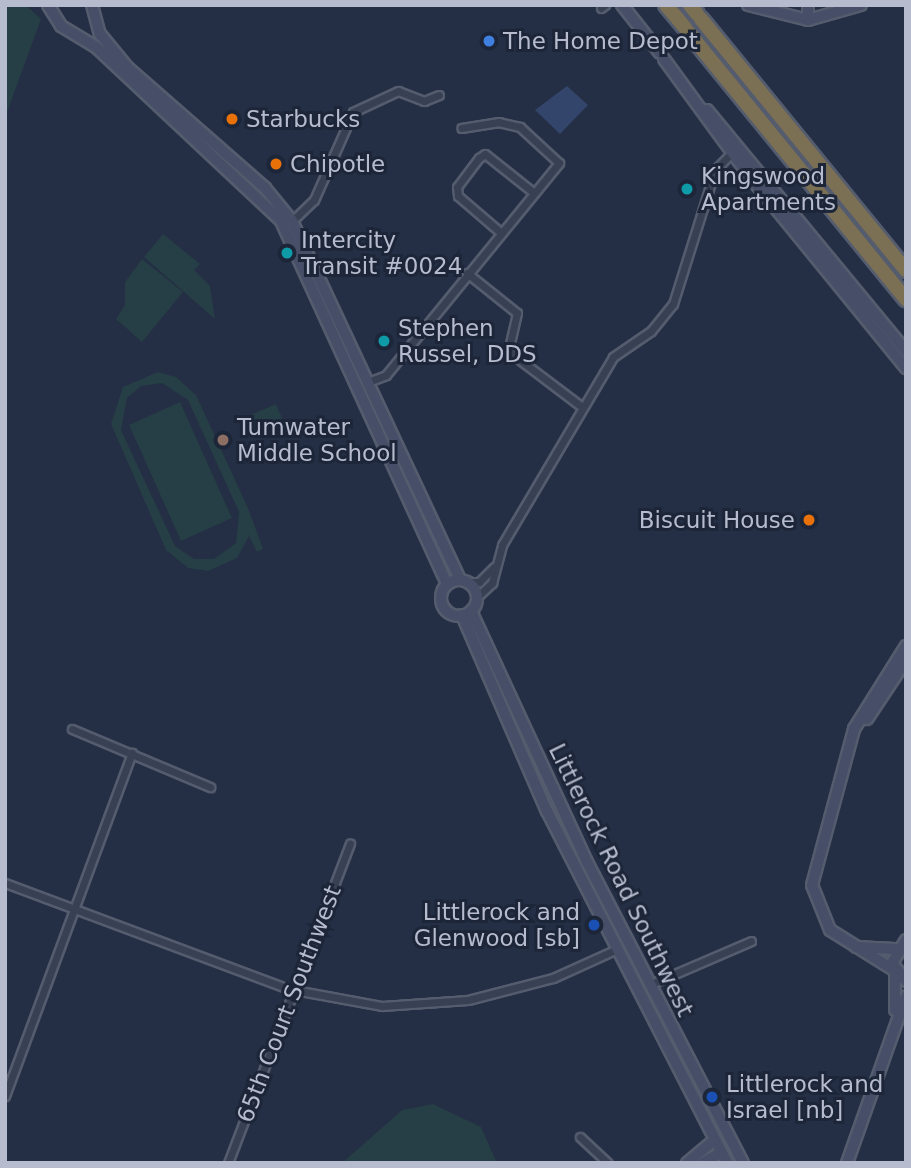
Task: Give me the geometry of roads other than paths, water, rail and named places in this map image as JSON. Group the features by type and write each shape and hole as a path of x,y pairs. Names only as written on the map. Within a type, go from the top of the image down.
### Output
{"highway":[{"path":"666,5 906,299"},
{"path":"696,13 906,270"}],"main road":[{"name":"Littlerock Road Southwest","path":"48,5 66,29 96,47 281,221 447,584 443,605 466,613 649,985 743,1163"},
{"path":"622,5 660,53"},
{"path":"748,5 808,20 862,5"},
{"path":"808,5 808,20"},
{"path":"66,29 84,27 93,7"},
{"path":"93,7 100,34 127,67 265,188 292,220 463,580 477,597 466,613"},
{"path":"906,351 735,149 664,59 906,368"},
{"path":"447,584 463,580"},
{"name":"Littlerock Road Southwest","path":"466,613 525,765 727,1163"},
{"path":"906,646 866,704 812,885 823,921 848,945 894,971 906,981"},
{"path":"854,738 906,660"},
{"path":"848,945 895,949 906,940"},
{"path":"892,1034 895,949"},
{"path":"847,1163 906,996"},
{"path":"687,1163 714,1140"},
{"path":"703,1163 721,1152"}],"street":[{"path":"292,220 314,200 353,112 398,91 424,101 439,95"},
{"path":"368,382 386,375 559,163 520,127 499,122 461,128"},
{"path":"463,580 479,582 495,566 582,407 615,355 666,317 715,170 735,149"},
{"path":"500,232 458,196 457,187 479,158 485,155 533,192"},
{"path":"467,273 517,313 508,351 582,407"},
{"path":"477,597 492,583 495,566"},
{"path":"72,729 211,787"},
{"path":"5,1096 132,753"},
{"name":"65th Court Southwest","path":"228,1163 350,844"},
{"path":"5,883 295,990 382,1006 468,1000 553,978 617,949"},
{"path":"649,985 751,941"},
{"path":"580,1137 608,1163"}],"water":[{"path":"567,86 588,105 560,134 535,110"}],"place":[{"name":"The Home Depot","path":"489,41"},
{"name":"Starbucks","path":"232,119"},
{"name":"Chipotle","path":"276,164"},
{"name":"Kingswood Apartments","path":"687,189"},
{"name":"Intercity Transit #0024","path":"287,253"},
{"name":"Stephen Russel, DDS","path":"384,341"},
{"name":"Tumwater Middle School","path":"223,440"},
{"name":"Biscuit House","path":"809,520"},
{"name":"Littlerock and Glenwood [sb]","path":"594,925"},
{"name":"Littlerock and Israel [nb]","path":"712,1097"}]}
